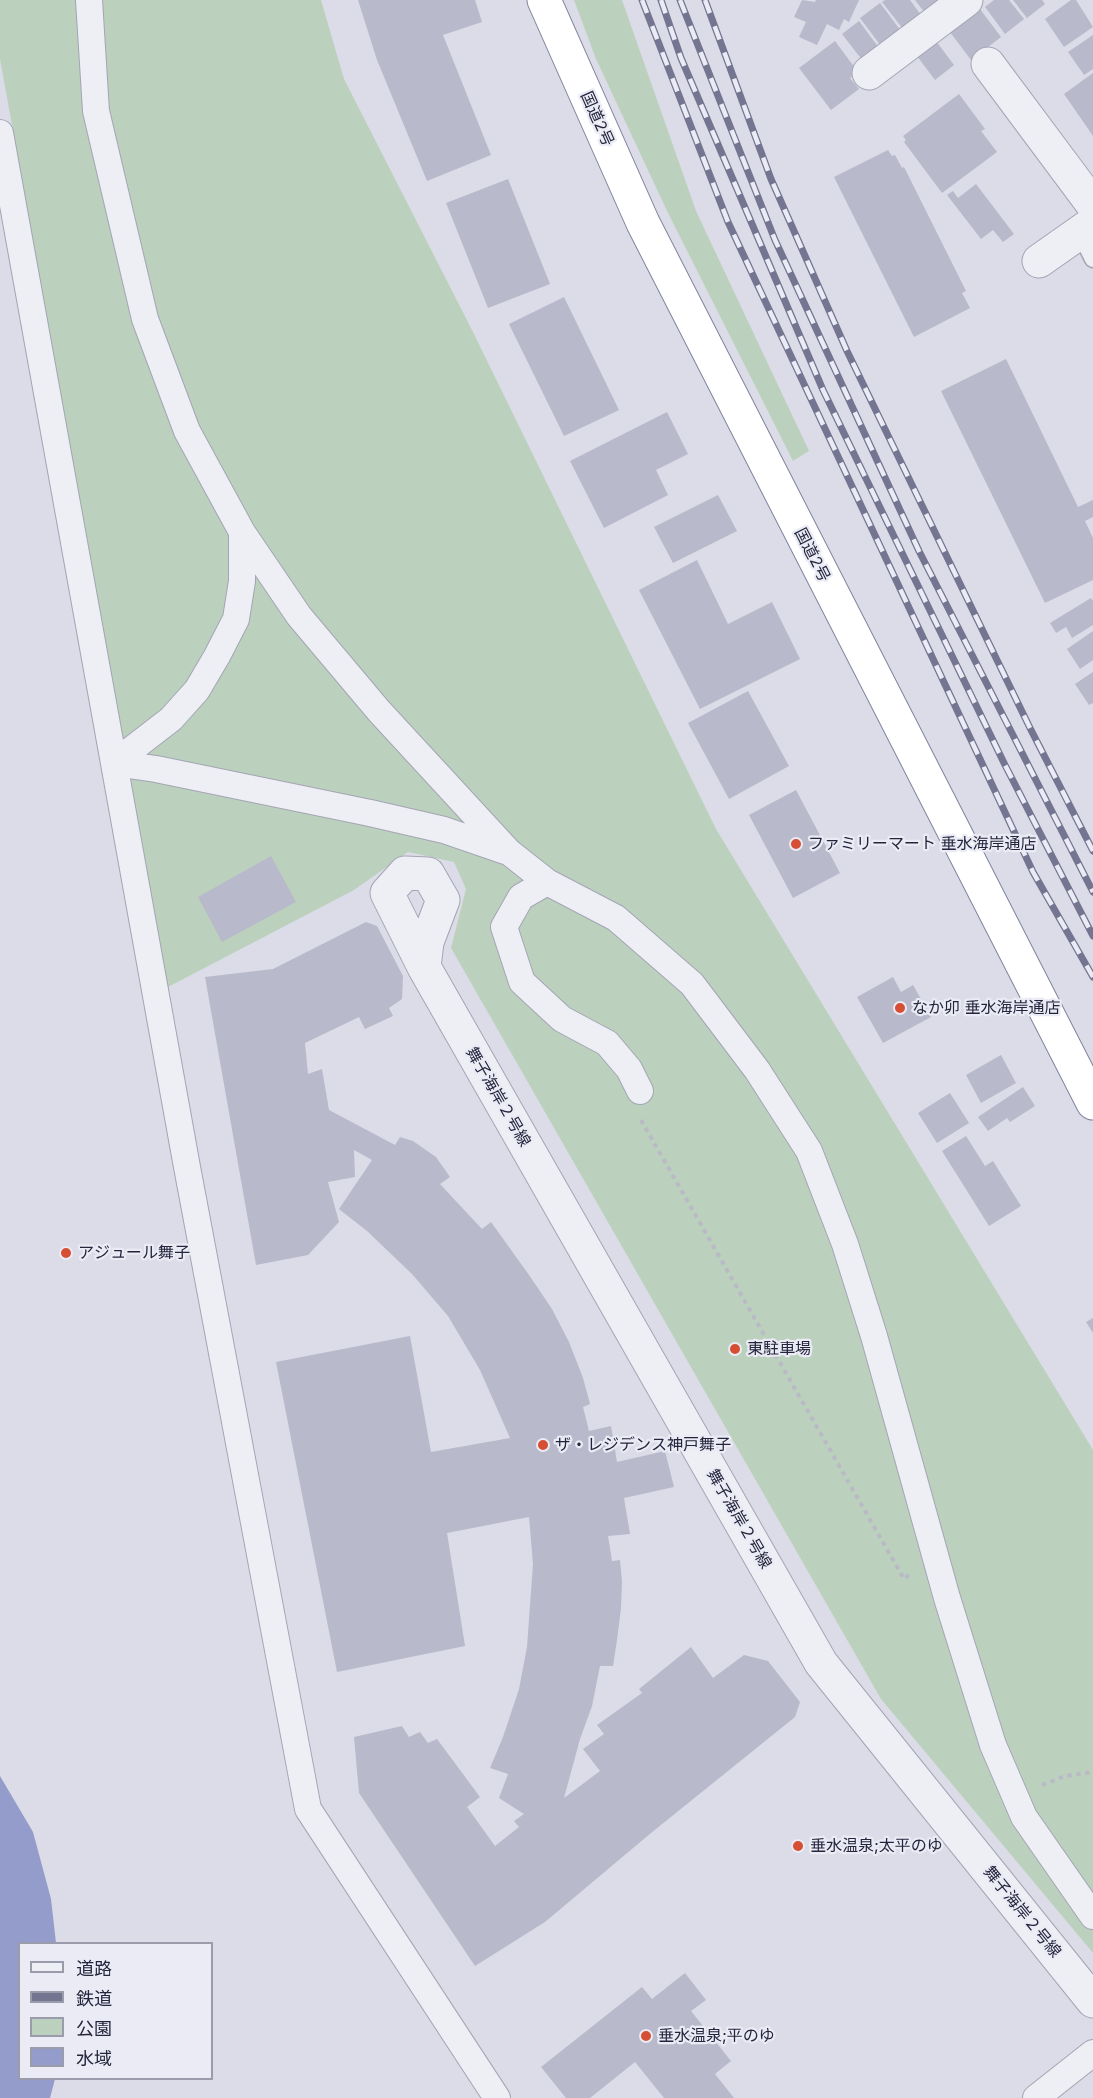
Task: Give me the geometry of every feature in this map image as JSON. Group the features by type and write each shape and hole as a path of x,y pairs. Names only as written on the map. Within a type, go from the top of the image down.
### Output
{"highway":[{"name":"国道2号","path":"544,0 643,223 1093,1103"}],"street":[{"path":"89,0 96,111 145,319 187,431 242,532 299,616 379,711 508,852 547,882 616,918 692,984 757,1070 809,1151 845,1244 871,1326 935,1556 993,1745 1024,1817 1093,1916"},
{"path":"869,73 966,0"},
{"path":"988,64 1090,230 1039,261"},
{"path":"0,133 189,1178 309,1809 497,2098"},
{"path":"114,763 171,719 197,690 217,656 236,619 242,581 242,532"},
{"path":"114,763 156,769 380,815 444,830 508,852"},
{"path":"547,882 521,897 504,927 522,981 562,1019 607,1043 629,1069 640,1091"},
{"name":"舞子海岸２号線","path":"424,967 821,1663 1092,1997"},
{"path":"1036,2098 1093,2053"}],"path":[{"path":"640,1091 635,1111 904,1579 935,1556"},
{"path":"1018,1804 1038,1787 1065,1776 1093,1772"}],"green space":[{"path":"0,0 321,0 344,79 472,330 716,829 1093,1450 1093,1953 881,1699 451,948 466,889 454,862 408,852 354,890 168,987 0,59"},
{"path":"574,0 622,0 696,211 809,451 793,461 668,213 596,59"}],"water":[{"path":"0,1776 33,1832 51,1899 56,1942 18,1942 18,2080 55,2080 50,2098 0,2098"}],"building":[{"path":"358,0 475,0 482,22 443,35 491,155 427,181 377,60"},
{"path":"802,0 815,2 816,0 859,0 849,22 844,19 839,30 827,24 817,45 799,37 806,22 794,17"},
{"path":"910,0 921,15 903,29 882,2"},
{"path":"915,0 942,0 925,13"},
{"path":"994,0 1009,0 1024,19 1005,34 985,7"},
{"path":"1013,0 1042,0 1045,4 1027,18"},
{"path":"1071,0 1076,0 1093,27 1064,47 1045,19"},
{"path":"880,3 901,31 881,46 860,18"},
{"path":"980,9 1001,37 971,60 950,32"},
{"path":"859,21 882,52 866,65 842,34"},
{"path":"1093,35 1093,69 1084,75 1068,52"},
{"path":"933,37 954,65 935,80 914,52"},
{"path":"835,41 858,72 850,78 859,89 831,110 799,68"},
{"path":"1093,73 1093,136 1064,94"},
{"path":"959,94 985,129 981,131 997,152 942,193 904,142 906,140 903,136"},
{"path":"888,150 892,156 895,155 902,168 904,167 966,291 962,293 970,308 914,337 834,177"},
{"path":"508,179 550,284 488,308 446,203"},
{"path":"976,184 1014,234 1003,242 993,230 981,239 947,195 953,191 958,198"},
{"path":"564,297 619,410 564,436 509,324"},
{"path":"1006,359 1078,507 1093,500 1093,517 1085,521 1093,538 1093,580 1045,603 941,391"},
{"path":"667,412 688,454 656,470 668,495 604,528 570,461"},
{"path":"718,495 737,531 673,563 654,527"},
{"path":"697,560 728,624 772,602 800,659 700,709 639,590"},
{"path":"1091,598 1093,625 1072,638 1066,627 1056,633 1050,623"},
{"path":"1093,631 1093,660 1080,669 1067,649"},
{"path":"1093,672 1093,703 1089,705 1075,684"},
{"path":"748,691 789,766 729,799 688,723"},
{"path":"796,790 840,873 793,898 749,815"},
{"path":"271,856 296,902 222,942 198,897"},
{"name":"ザ・レジデンス神戸舞子","path":"366,922 377,926 403,976 402,999 389,1008 393,1016 365,1029 359,1017 305,1043 308,1074 322,1069 329,1110 395,1145 400,1137 413,1141 436,1157 450,1177 440,1184 482,1229 491,1222 552,1309 569,1342 583,1378 590,1404 583,1407 589,1431 611,1426 617,1462 665,1451 674,1487 624,1498 630,1534 608,1536 612,1561 620,1560 622,1581 621,1608 613,1666 600,1666 592,1706 580,1739 564,1798 600,1771 583,1749 604,1734 597,1725 642,1693 639,1689 691,1647 713,1678 744,1655 768,1661 800,1702 795,1717 545,1922 475,1966 359,1793 354,1737 402,1726 409,1737 420,1732 428,1743 437,1739 480,1797 467,1807 495,1846 519,1827 514,1821 524,1814 499,1798 508,1774 490,1768 519,1689 527,1647 533,1564 529,1517 447,1533 465,1646 337,1672 276,1362 410,1336 431,1452 510,1438 480,1370 448,1316 412,1274 367,1231 339,1209 372,1160 354,1150 355,1177 328,1182 339,1222 308,1255 256,1265 205,977 273,969"},
{"path":"893,977 901,992 913,985 931,1017 883,1043 857,997"},
{"path":"1001,1055 1016,1083 981,1103 966,1075"},
{"path":"1023,1087 1035,1106 1010,1122 1007,1118 988,1131 978,1117"},
{"path":"950,1093 969,1123 937,1143 918,1113"},
{"path":"966,1136 985,1166 993,1161 1021,1206 989,1226 942,1151"},
{"path":"1093,1318 1093,1333 1086,1322"},
{"name":"垂水温泉;平のゆ","path":"685,1973 706,2000 691,2011 731,2061 715,2074 734,2098 664,2098 635,2062 590,2098 566,2098 541,2067 642,1987 652,1999"}],"railway":[{"path":"642,0 728,222 1033,872 1093,977"},
{"path":"661,0 681,58 823,390 1005,765 1093,936"},
{"path":"680,0 775,240 919,551 1093,892"},
{"path":"705,0 771,179 847,351 1030,728 1093,851"}],"place":[{"name":"ファミリーマート 垂水海岸通店","path":"796,844"},
{"name":"なか卯 垂水海岸通店","path":"900,1008"},
{"name":"アジュール舞子","path":"66,1253"},
{"name":"東駐車場","path":"735,1349"},
{"name":"ザ・レジデンス神戸舞子","path":"543,1445"},
{"name":"垂水温泉;太平のゆ","path":"798,1846"},
{"name":"垂水温泉;平のゆ","path":"646,2036"}]}
